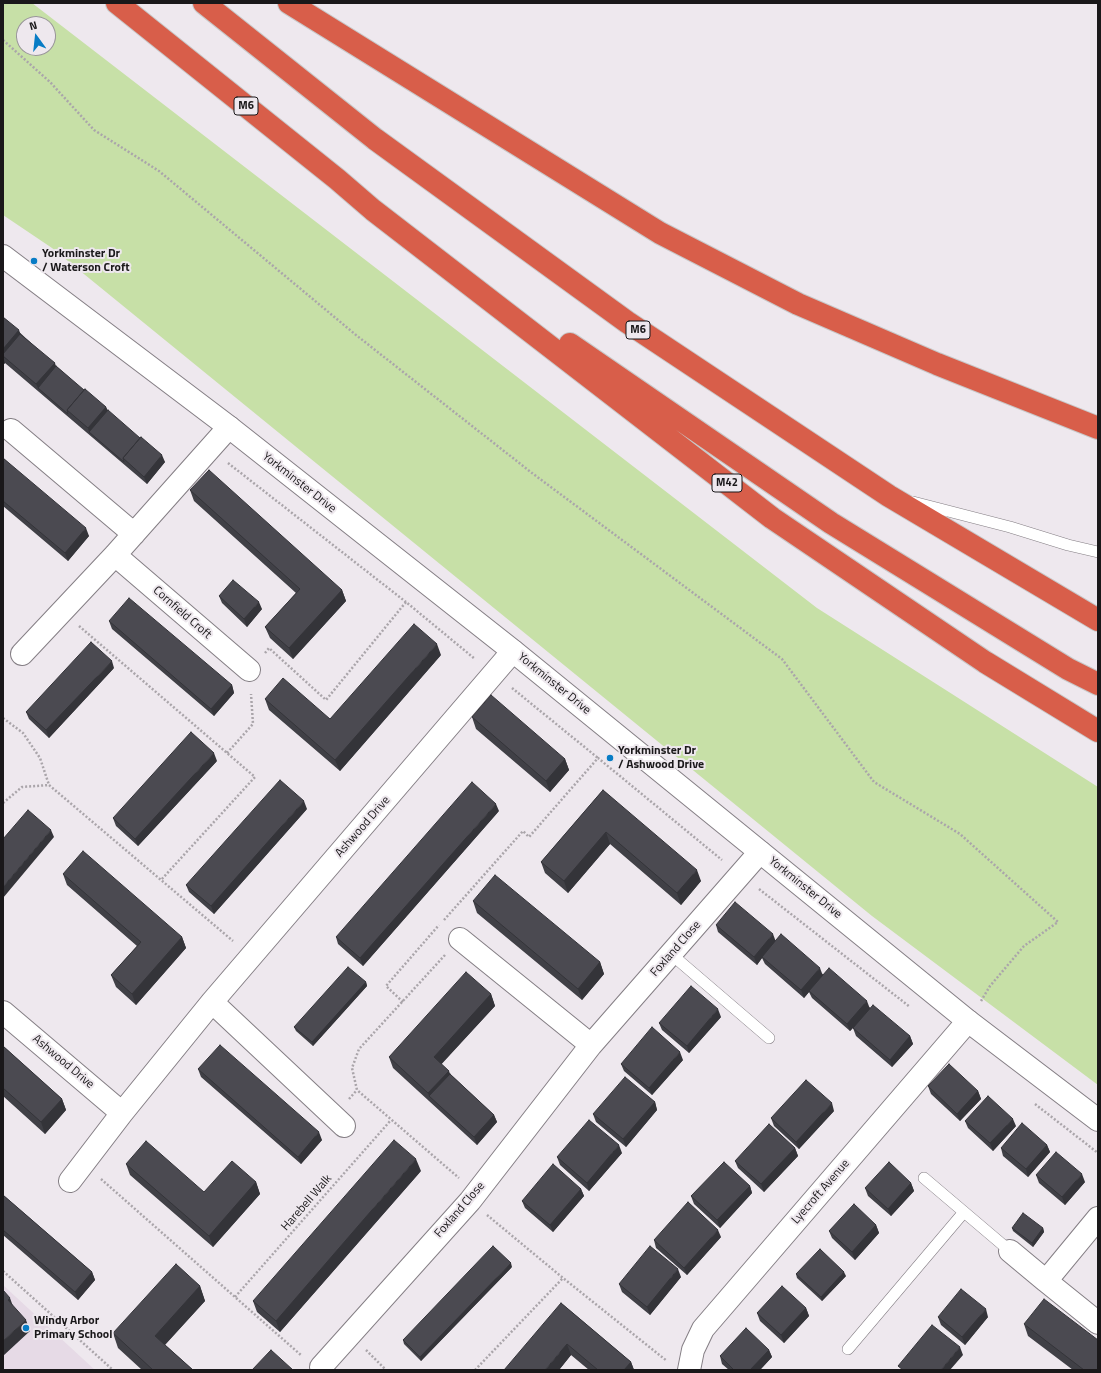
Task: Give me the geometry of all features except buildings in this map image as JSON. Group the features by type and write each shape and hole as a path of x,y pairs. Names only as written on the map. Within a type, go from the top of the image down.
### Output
{"highway":[{"name":"M6","path":"117,3 337,179 373,210 831,523 1068,669 1098,684"},
{"name":"M6","path":"204,3 376,139 626,322 889,496 1098,620"},
{"path":"288,3 660,233 798,304 937,364 1098,428"},
{"name":"M42","path":"373,210 772,518 985,662 1098,731"}],"street":[{"name":"Yorkminster Drive","path":"4,257 229,428 513,651 968,1021 1098,1120"},
{"path":"22,654 115,555 229,428"},
{"path":"11,430 134,534"},
{"name":"Cornfield Croft","path":"115,555 249,670"},
{"name":"Ashwood Drive","path":"70,1181 122,1113 212,1002 513,651"},
{"name":"Foxland Close","path":"321,1367 473,1197 591,1045 760,852"},
{"path":"460,939 591,1045"},
{"path":"212,1002 344,1126"},
{"name":"Ashwood Drive","path":"3,1012 122,1113"},
{"name":"Lyecroft Avenue","path":"681,1368 693,1350 703,1329 968,1021"},
{"path":"1046,1281 1098,1218"},
{"path":"1010,1251 1098,1323"}],"lane":[{"path":"889,496 1010,527 1098,552"},
{"path":"671,954 769,1038"},
{"path":"924,1178 1010,1251"},
{"path":"848,1349 964,1212"}],"path":[{"path":"3,40 50,82 94,130 159,171 356,335 532,473 782,659 874,782 960,834 1058,922 1024,946 990,986 968,1021"},
{"path":"210,450 406,602 598,758"},
{"path":"226,753 253,724 249,670 269,648 326,700 406,602"},
{"path":"62,612 255,777 161,880"},
{"path":"3,718 23,733 40,758 50,785 251,957"},
{"path":"3,803 22,787 50,785"},
{"path":"460,939 359,1049 352,1068 356,1090 391,1120 473,1197 563,1278 681,1368"},
{"name":"Harebell Walk","path":"235,1297 391,1120"},
{"path":"83,1163 306,1360 321,1367"},
{"path":"3,1271 113,1370"},
{"path":"475,1370 563,1278"}],"shaded area":[{"name":"Windy Arbor Primary School","path":"3,1285 95,1370 3,1370"}],"green space":[{"path":"3,3 32,3 49,16 16,16 16,56 56,56 56,21 817,608 1098,787 1098,1085 872,916 52,248 3,215"}],"place":[{"name":"Yorkminster Dr / Waterson Croft","path":"34,261"},
{"name":"Yorkminster Dr / Ashwood Drive","path":"610,758"},
{"name":"Windy Arbor Primary School","path":"26,1328"}]}
